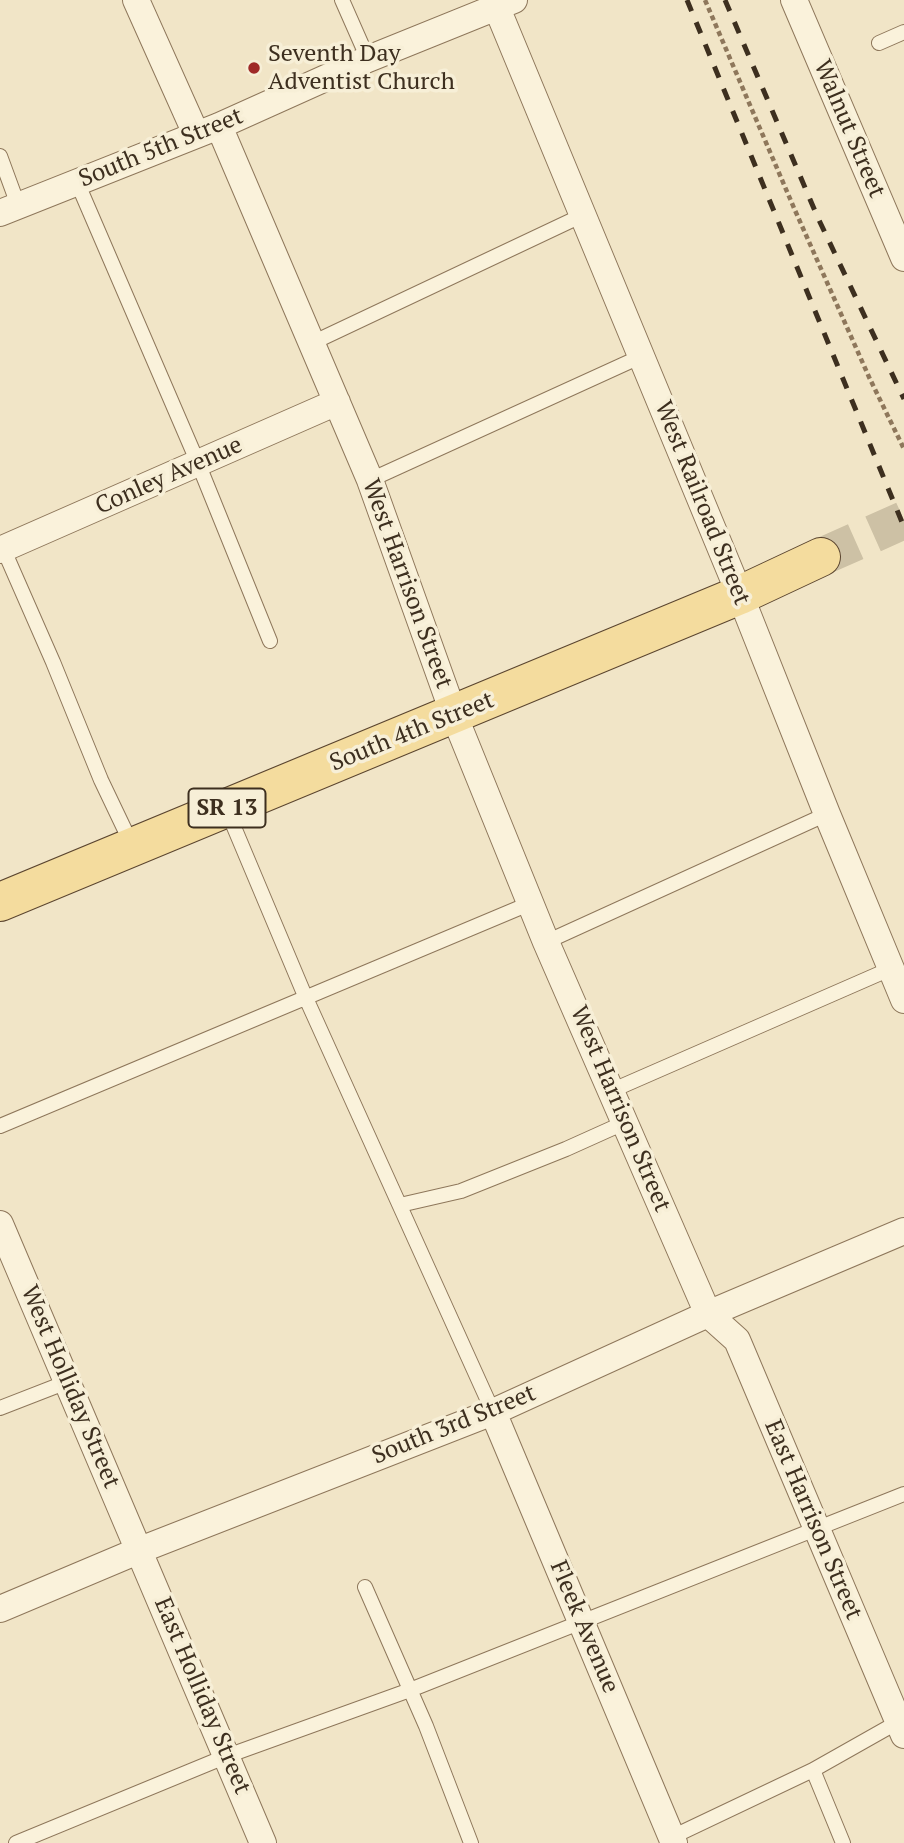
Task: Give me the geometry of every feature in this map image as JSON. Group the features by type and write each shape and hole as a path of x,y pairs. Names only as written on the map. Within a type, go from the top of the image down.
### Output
{"main road":[{"name":"South 4th Street","path":"0,902 454,715 740,595 821,558"}],"street":[{"name":"West Harrison Street","path":"136,0 207,130 312,342 370,480 454,715 547,942 708,1314"},
{"name":"Walnut Street","path":"794,0 904,258"},
{"name":"South 5th Street","path":"9,209 207,130 368,59 505,4"},
{"name":"West Railroad Street","path":"505,4 583,215 904,1000"},
{"name":"Conley Avenue","path":"1,549 337,402"},
{"name":"West Holliday Street","path":"0,1224 139,1550"},
{"name":"South 3rd Street","path":"0,1609 139,1550 493,1412 708,1314 904,1231"},
{"name":"East Harrison Street","path":"708,1314 737,1340 901,1728"},
{"name":"Fleek Avenue","path":"493,1412 673,1840"},
{"name":"East Holliday Street","path":"139,1550 263,1843"}],"lane":[{"path":"342,0 368,59"},
{"path":"879,43 904,32"},
{"path":"0,156 9,209"},
{"path":"77,182 198,463 270,641"},
{"path":"312,342 583,215"},
{"path":"370,480 642,356"},
{"path":"1,549 53,662 101,780 133,847"},
{"path":"226,808 305,996 493,1412"},
{"path":"547,942 827,814"},
{"path":"0,1126 531,903"},
{"path":"613,1090 890,969"},
{"path":"400,1205 461,1191 626,1122"},
{"path":"0,1408 67,1382"},
{"path":"18,1843 227,1756 410,1690 904,1494"},
{"path":"365,1587 410,1690 471,1843"},
{"path":"673,1840 901,1728"},
{"path":"813,1770 842,1843"}],"path":[{"path":"705,0 815,256 904,449"}],"tunnel":[{"path":"821,557 904,520"}],"railway":[{"path":"687,0 904,527"},
{"path":"725,0 818,218 904,399"}],"place":[{"name":"Seventh Day Adventist Church","path":"254,68"}]}
